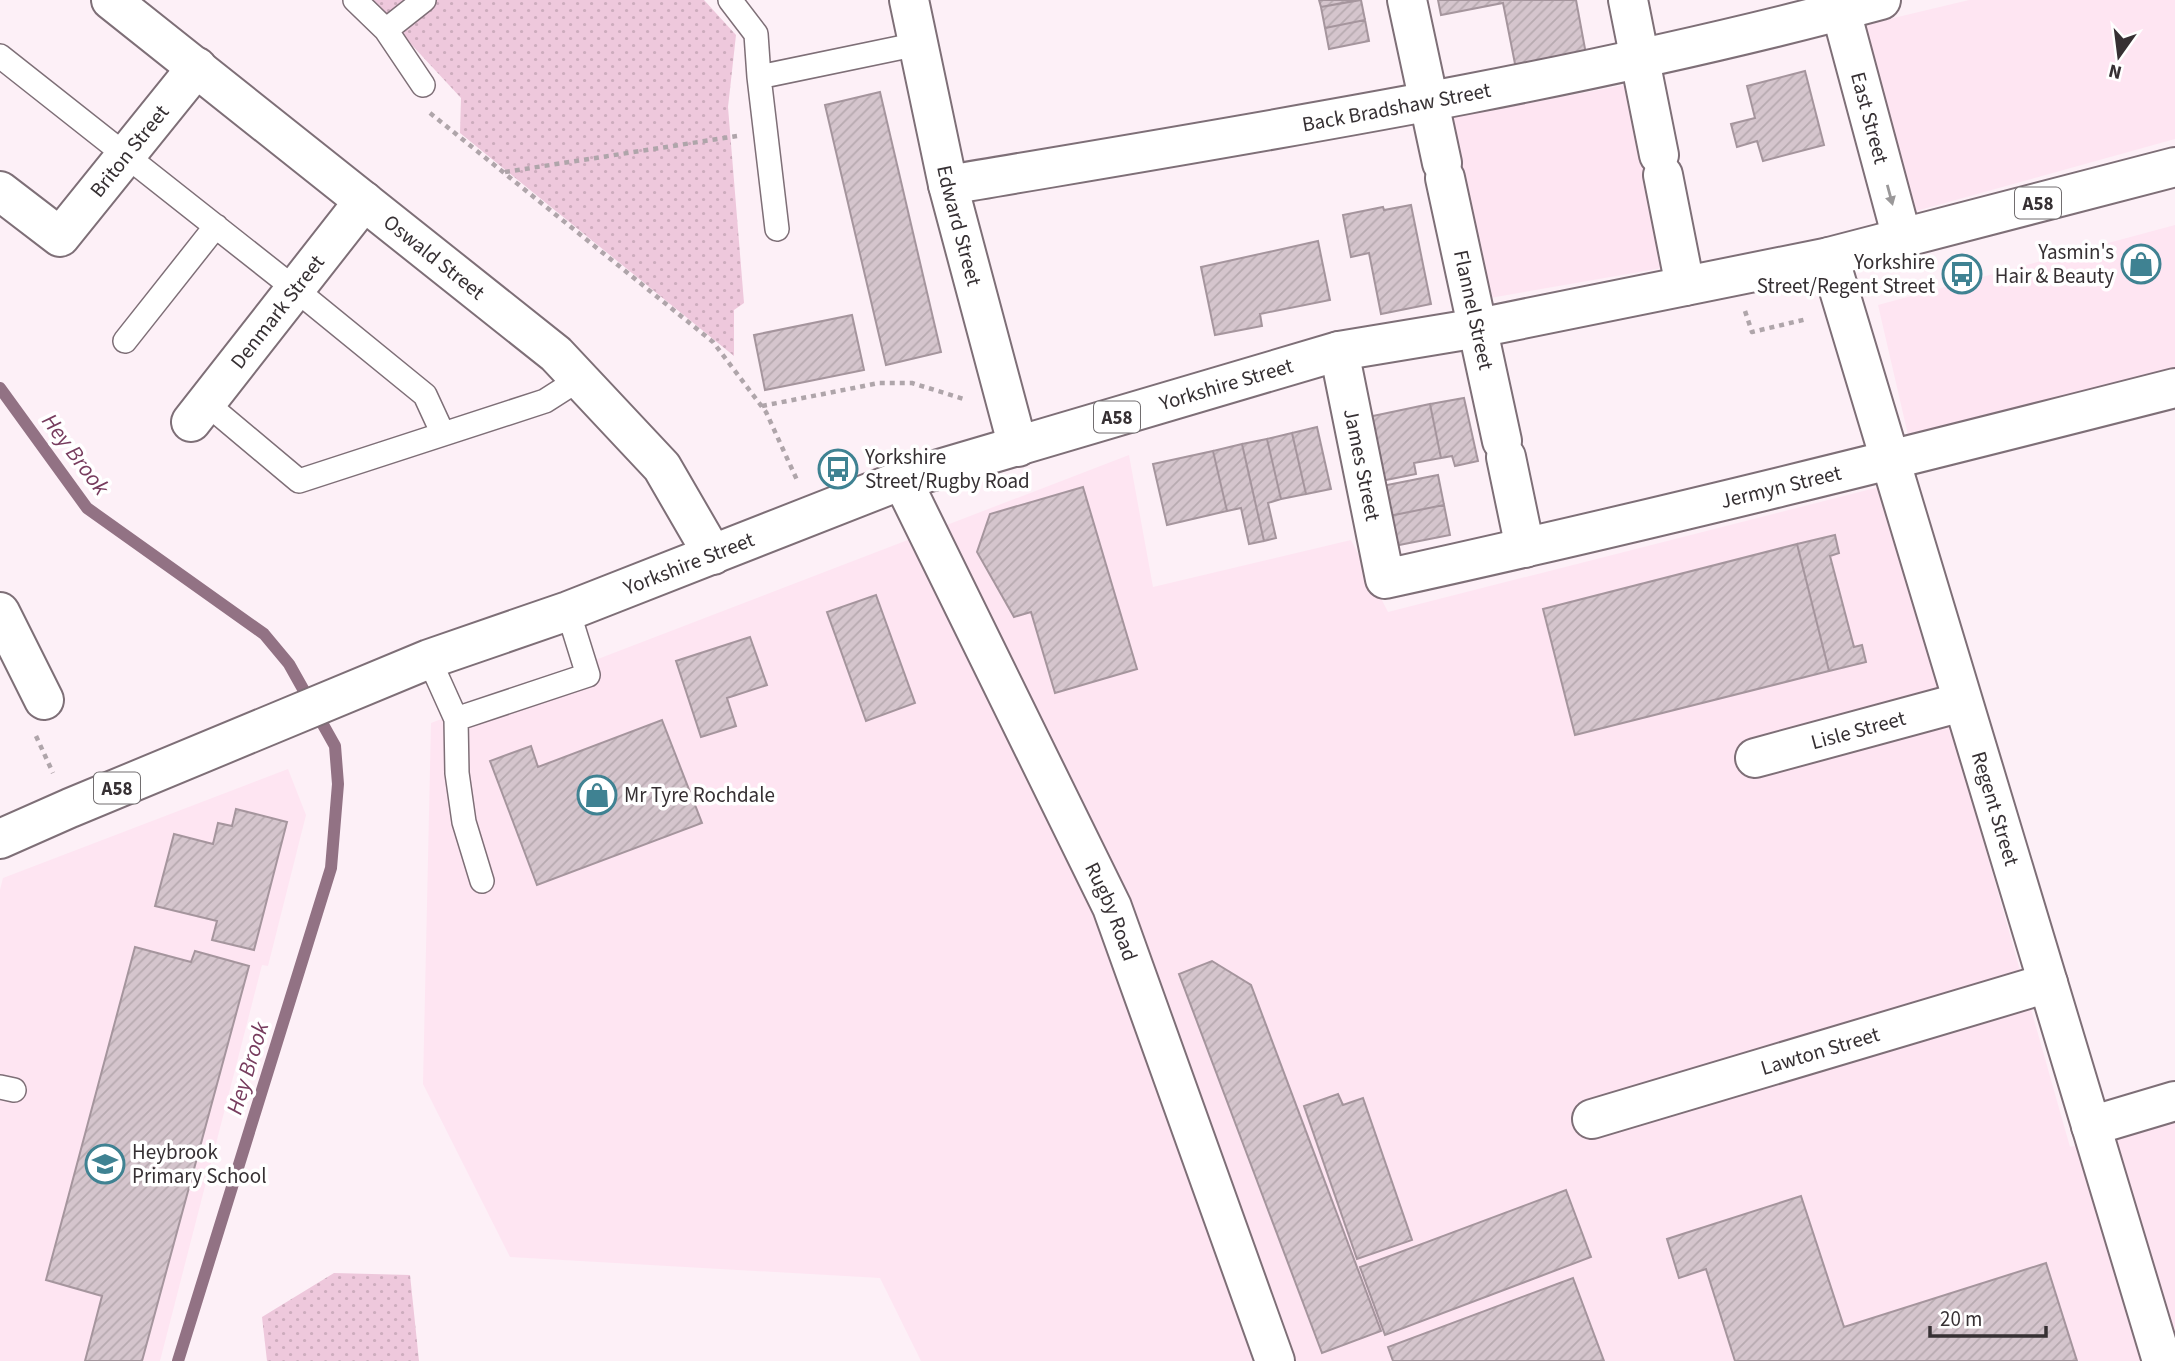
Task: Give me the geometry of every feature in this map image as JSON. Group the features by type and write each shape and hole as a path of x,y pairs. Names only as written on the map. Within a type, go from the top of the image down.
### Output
{"main road":[{"name":"Oswald Street","path":"111,0 556,354 662,467 713,555"},
{"name":"Edward Street","path":"909,0 948,185 1013,430"},
{"name":"Flannel Street","path":"1407,0 1525,548"},
{"path":"1628,0 1685,285"},
{"name":"Back Bradshaw Street","path":"948,185 1429,103 1639,58 1840,5 1881,0"},
{"name":"East Street","path":"1840,5 1902,238"},
{"name":"Briton Street","path":"0,191 60,237 197,67"},
{"name":"Yorkshire Street","path":"0,839 429,659 568,611 713,555 902,480 1013,430 1339,351 1478,328 1829,257 2175,167"},
{"name":"Denmark Street","path":"198,413 363,201"},
{"name":"Regent Street","path":"1829,257 2162,1361"},
{"name":"James Street","path":"1339,351 1385,579"},
{"name":"Jermyn Street","path":"1385,579 1890,460 2175,388"},
{"name":"Rugby Road","path":"902,480 1112,907 1275,1361"},
{"path":"0,612 24,655 44,700"},
{"name":"Lisle Street","path":"1755,758 1962,702"},
{"name":"Lawton Street","path":"1592,1119 2048,983"},
{"path":"2091,1126 2175,1101"}],"lane":[{"path":"355,0 386,30 423,85"},
{"path":"386,30 424,0"},
{"path":"730,0 756,34 777,229"},
{"path":"759,77 918,44"},
{"path":"0,56 425,395 443,434"},
{"path":"125,341 216,226"},
{"path":"198,413 299,481 545,401 581,378"},
{"path":"456,719 588,675 568,611"},
{"path":"429,659 456,719 457,773 464,822 482,881"}],"path":[{"path":"423,85 421,106 713,342 762,406 813,515"},
{"path":"505,172 765,131"},
{"path":"1752,332 1845,310"},
{"path":"762,406 879,383 912,383 1013,430"},
{"path":"44,700 32,727 70,808"}],"shaded area":[{"path":"370,0 704,0 736,35 728,107 744,303 734,310 734,356 460,133 461,98"},
{"path":"1969,0 2175,0 2175,139 1916,211 1860,26"},
{"path":"1630,84 1668,267 1490,298 1445,119"},
{"path":"2175,225 2175,382 1911,448 1878,305"},
{"path":"1129,455 1153,587 1351,540 1388,612 1883,486 2070,1147 2175,1118 2175,1361 921,1361 880,1278 510,1257 423,1084 431,723"},
{"name":"Heybrook Primary School","path":"288,769 306,815 268,966 262,965 160,1361 0,1361 0,890 3,878"},
{"path":"334,1273 410,1275 419,1361 267,1361 262,1317"}],"building":[{"path":"1319,0 1358,0 1321,7"},
{"path":"1361,0 1365,20 1325,28 1321,7"},
{"path":"1438,0 1576,0 1588,65 1518,79 1503,3 1441,15"},
{"path":"1365,20 1369,41 1329,49 1325,28"},
{"path":"1805,71 1824,145 1763,161 1757,141 1737,147 1731,124 1755,118 1747,86"},
{"path":"880,92 941,352 886,365 825,105"},
{"path":"1411,205 1431,304 1381,314 1369,253 1351,257 1343,215"},
{"path":"1318,241 1330,300 1260,314 1262,326 1215,335 1201,267"},
{"path":"852,315 864,370 765,390 754,335"},
{"path":"1464,398 1478,461 1455,466 1452,456 1441,458 1430,404"},
{"path":"1430,404 1441,458 1414,463 1416,474 1381,481 1368,417"},
{"path":"1317,427 1331,489 1306,494 1292,433"},
{"path":"1292,433 1306,494 1281,499 1267,439"},
{"path":"1267,439 1281,499 1268,503 1276,538 1264,541 1242,444"},
{"path":"1242,444 1264,541 1249,544 1241,508 1227,511 1213,451"},
{"path":"1213,451 1227,511 1167,525 1153,464"},
{"path":"1438,475 1444,505 1389,516 1382,486"},
{"path":"1083,487 1137,669 1055,693 1031,612 1014,617 977,552 990,514"},
{"path":"1444,505 1450,535 1394,546 1389,516"},
{"path":"1835,535 1839,553 1830,556 1854,647 1862,645 1866,662 1829,671 1797,544"},
{"path":"1797,544 1829,671 1575,735 1543,609"},
{"path":"876,595 915,703 866,721 827,612"},
{"path":"750,637 767,685 727,698 736,726 701,737 676,661"},
{"name":"Mr Tyre Rochdale","path":"662,720 702,823 537,885 490,761 531,746 538,767"},
{"path":"236,809 287,822 254,950 212,940 217,921 155,906 174,834 213,844 218,823 232,826"},
{"path":"135,947 191,962 195,951 249,966 142,1361 85,1361 102,1296 46,1280"},
{"path":"1212,961 1251,985 1381,1331 1322,1353 1179,974"},
{"path":"1338,1094 1343,1105 1363,1098 1412,1240 1357,1259 1304,1106"},
{"path":"1566,1190 1591,1257 1385,1335 1360,1267"},
{"path":"1801,1196 1844,1327 2046,1263 2077,1361 1735,1361 1706,1269 1679,1278 1667,1239"},
{"path":"1573,1278 1604,1361 1393,1361 1388,1347"}],"waterway":[{"name":"Hey Brook","path":"0,388 87,508 264,634 289,664 335,746 338,784 331,868 178,1361"}],"place":[{"name":"Yasmin's Hair & Beauty","path":"2141,264"},
{"name":"Yorkshire Street/Regent Street","path":"1962,274"},
{"name":"Yorkshire Street/Rugby Road","path":"838,469"},
{"name":"Mr Tyre Rochdale","path":"597,795"},
{"name":"Heybrook Primary School","path":"105,1164"}]}
